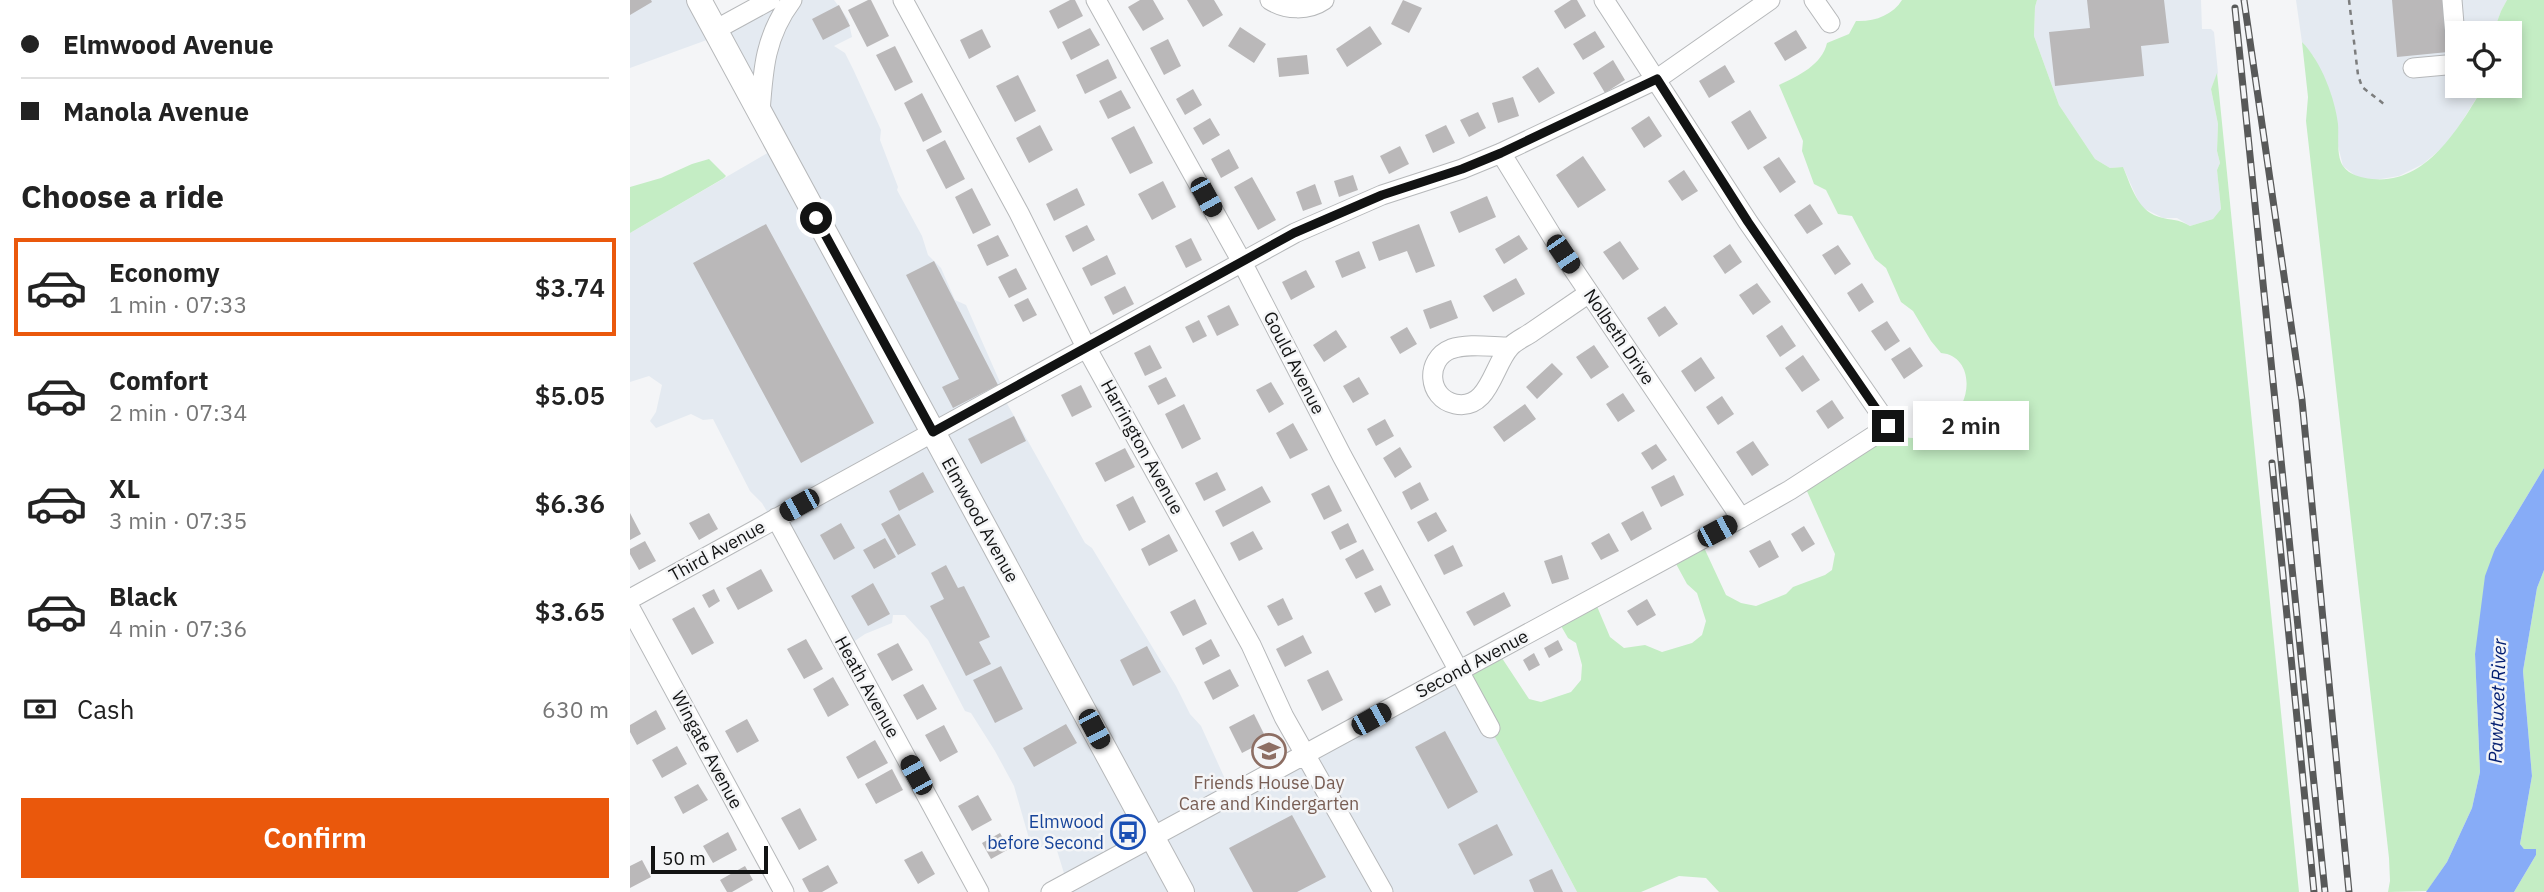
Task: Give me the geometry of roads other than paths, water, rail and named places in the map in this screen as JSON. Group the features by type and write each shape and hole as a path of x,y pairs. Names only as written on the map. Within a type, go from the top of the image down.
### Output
{"main road":[{"name":"Elmwood Avenue","path":"699,0 1182,892"}],"street":[{"path":"715,30 770,0"},
{"path":"760,113 764,65 770,37 792,0"},
{"name":"Harrington Avenue","path":"903,0 1019,213 1086,347 1245,633 1283,717 1383,892"},
{"name":"Gould Avenue","path":"1096,0 1242,262 1342,456 1490,728"},
{"path":"1269,0 1286,7 1302,8 1324,0"},
{"path":"1604,0 1657,79"},
{"name":"Third Avenue","path":"630,599 1294,233 1382,195 1462,169 1501,153 1657,79 1769,0"},
{"path":"1814,0 1830,23"},
{"path":"2452,0 2454,21"},
{"path":"2413,68 2445,64"},
{"name":"Second Avenue","path":"1051,892 1790,491 1888,426 1748,222 1657,79"},
{"name":"Nolbeth Drive","path":"1501,153 1589,292 1741,518"},
{"path":"1510,347 1589,292"},
{"name":"Heath Avenue","path":"776,518 979,892"},
{"name":"Wingate Avenue","path":"630,608 784,892"}],"water":[{"name":"Pawtuxet River","path":"2544,468 2544,570 2537,588 2523,671 2532,776 2520,844 2524,849 2536,849 2536,855 2514,892 2426,892 2447,862 2472,808 2480,772 2475,654 2485,576 2495,549"}],"railway":[{"path":"2244,0 2302,400 2349,892"},
{"path":"2235,8 2325,892"},
{"path":"2272,463 2314,892"}],"place":[{"name":"Friends House Day Care and Kindergarten","path":"1269,751"},
{"name":"Elmwood before Second","path":"1128,832"}]}
